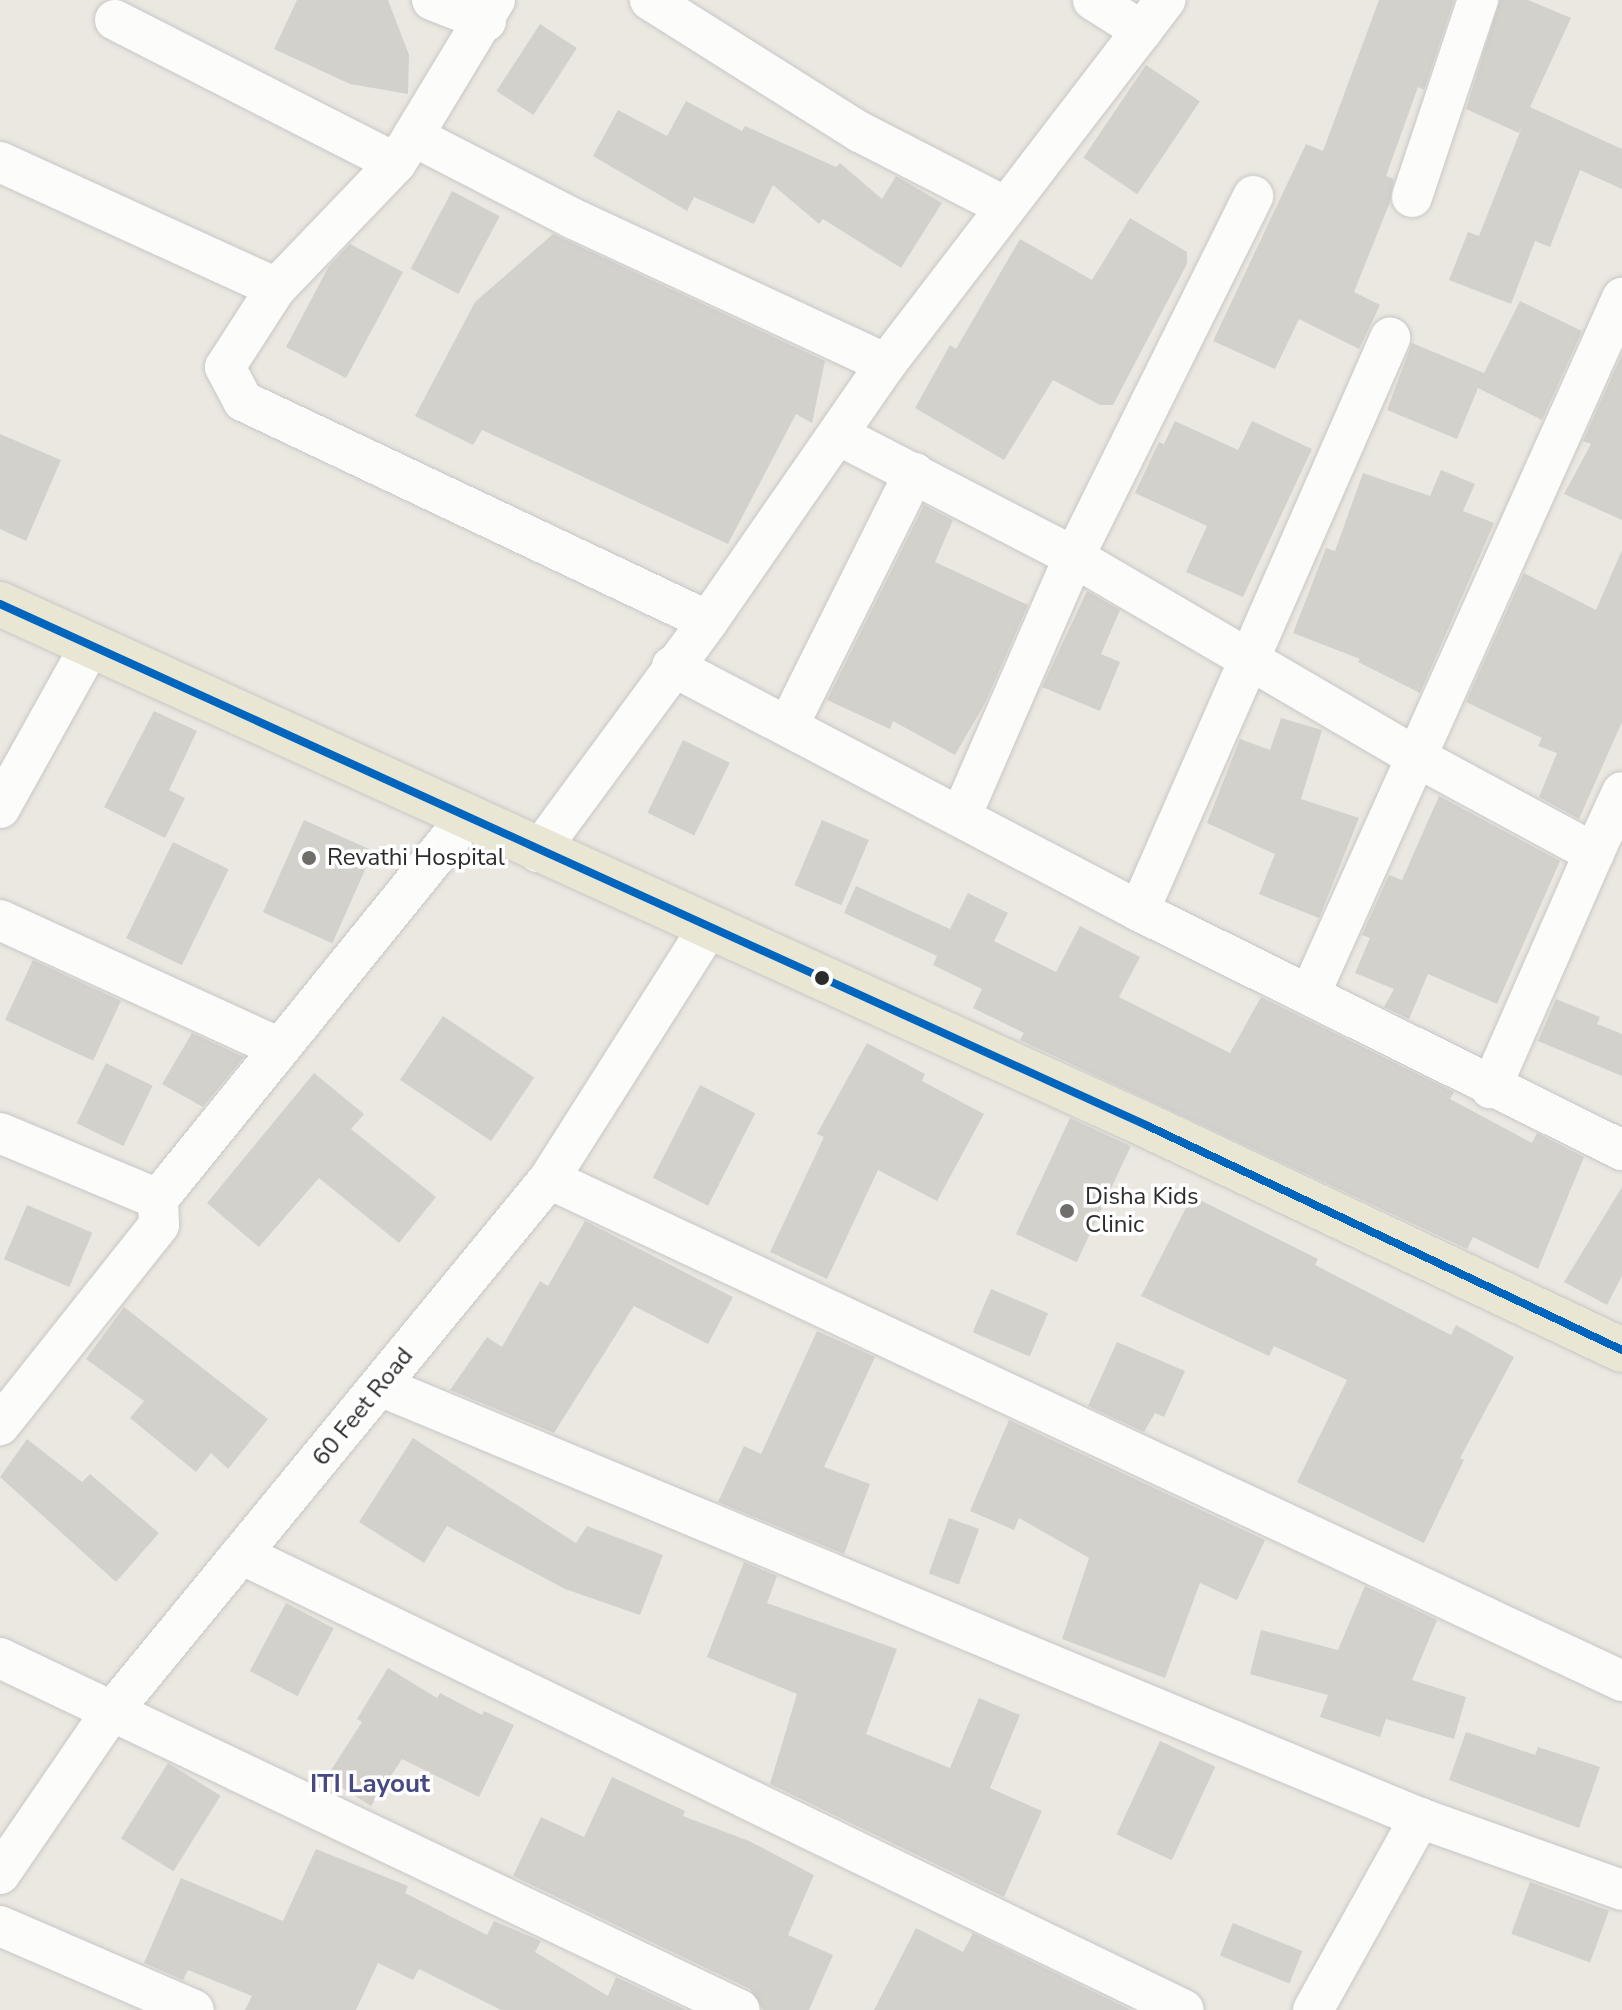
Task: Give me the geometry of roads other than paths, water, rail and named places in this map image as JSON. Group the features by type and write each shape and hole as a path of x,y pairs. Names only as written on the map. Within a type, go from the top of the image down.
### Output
{"main road":[{"path":"0,604 465,820 1148,1126 1622,1350"}],"street":[{"path":"432,0 491,10 405,149 276,288 225,367 243,401 708,621"},
{"path":"650,0 860,132 1004,206"},
{"path":"538,852 840,436 886,364 1153,15 1093,0"},
{"path":"1412,197 1478,0"},
{"path":"115,20 405,149 572,218 886,364"},
{"path":"0,162 276,288"},
{"path":"962,814 1074,557 1253,196"},
{"path":"1310,994 1420,759 1619,312"},
{"path":"1139,911 1252,662 1390,338"},
{"path":"840,436 1074,557 1420,759 1594,853"},
{"path":"788,726 914,473"},
{"path":"0,808 90,646"},
{"path":"672,666 962,814 1139,911 1310,994 1491,1088 1622,1150"},
{"path":"1491,1088 1622,792"},
{"path":"0,1425 16,1377 159,1225 158,1199 278,1047 465,820"},
{"path":"0,920 278,1047"},
{"name":"60 Feet Road","path":"0,1874 109,1715 549,1179 708,928"},
{"path":"0,1133 158,1199"},
{"path":"549,1179 1622,1681"},
{"path":"380,1386 1420,1818 1622,1890"},
{"path":"241,1554 1184,2010"},
{"path":"0,1658 109,1715 740,2010"},
{"path":"1313,2010 1420,1818"},
{"path":"0,1926 194,2010"}],"place":[{"name":"Revathi Hospital","path":"309,858"},
{"name":"Disha Kids Clinic","path":"1067,1211"}],"district":[{"name":"ITI Layout","path":"370,1784"}]}
